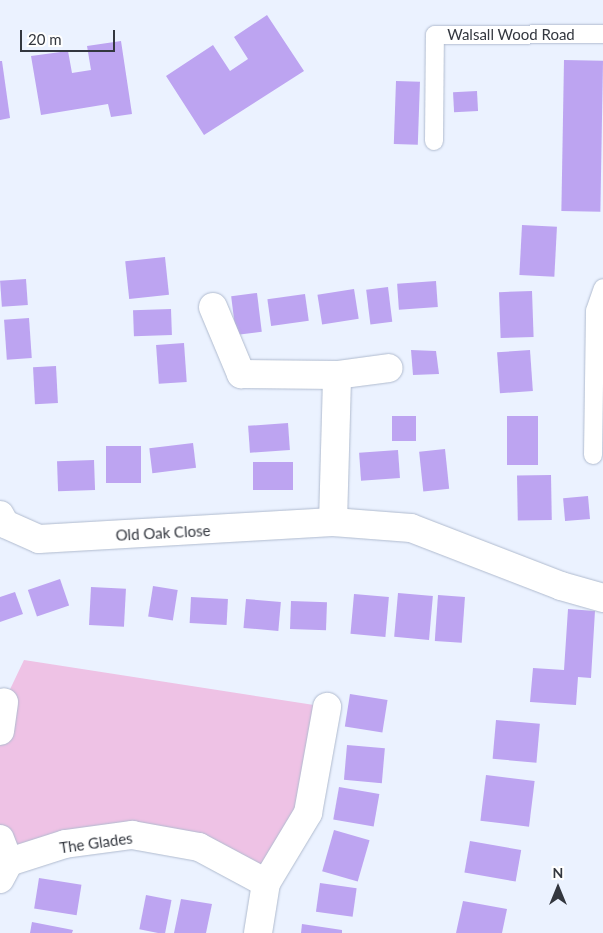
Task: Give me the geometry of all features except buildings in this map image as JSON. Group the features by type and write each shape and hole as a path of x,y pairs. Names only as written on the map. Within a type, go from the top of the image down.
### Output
{"street":[{"path":"214,307 241,374 337,375 389,368"},
{"path":"333,522 337,375"},
{"name":"Old Oak Close","path":"0,515 5,524 39,539 333,522 411,528 561,586 603,598"},
{"path":"0,731 4,702"},
{"path":"258,933 266,883 308,813 327,707"},
{"name":"The Glades","path":"3,860 65,844 132,836 199,847 266,883"}],"lane":[{"name":"Walsall Wood Road","path":"434,141 435,35 603,34"},
{"path":"593,455 595,311 603,288"}],"shaded area":[{"path":"24,660 327,707 308,813 266,883 132,835 9,862 0,839 0,731 4,702"}]}
